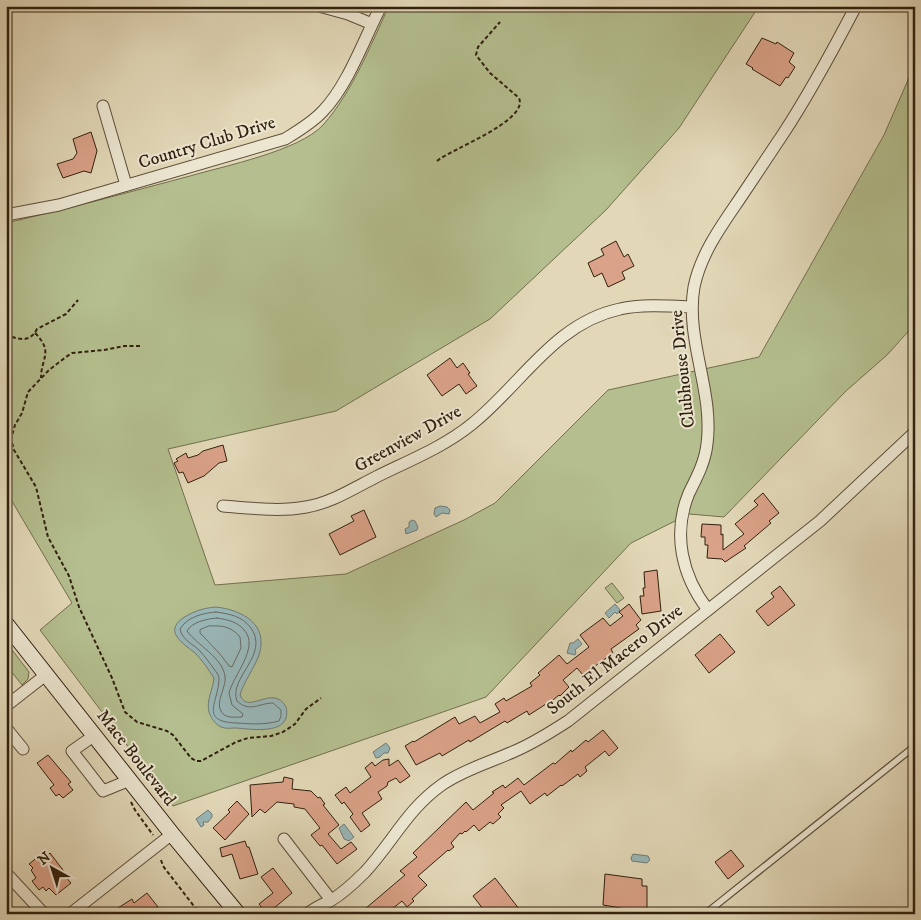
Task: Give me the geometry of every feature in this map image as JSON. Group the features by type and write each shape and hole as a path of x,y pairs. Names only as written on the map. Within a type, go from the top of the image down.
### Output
{"street":[{"path":"319,6 348,14 372,24"},
{"name":"Country Club Drive","path":"6,215 59,205 285,139 306,126 333,99 381,6"},
{"name":"Clubhouse Drive","path":"708,610 696,594 686,573 680,542 685,504 701,470 708,443 706,408 693,330 692,307 697,274 713,239 799,108 856,6"},
{"path":"103,106 126,185"},
{"name":"Greenview Drive","path":"223,506 269,510 306,507 327,502 439,446 471,425 494,405 551,346 571,330 595,316 620,308 692,307"},
{"name":"South El Macero Drive","path":"306,914 331,900 357,880 370,867 408,815 430,794 443,784 469,770 532,743 568,721 820,521 915,432"},
{"name":"Mace Boulevard","path":"6,624 95,735 166,839 238,914"},
{"path":"6,706 48,674"},
{"path":"6,728 23,749"},
{"path":"95,735 72,751 103,791 126,782"},
{"path":"70,914 166,839"},
{"path":"284,839 331,900"},
{"path":"6,873 44,914"},
{"name":"South El Macero Drive","path":"321,914 331,900"}],"lane":[{"path":"705,914 915,746"}],"path":[{"path":"437,161 485,135 516,113 520,108 521,102 519,98 490,73 476,55 478,47 500,22"},
{"path":"6,334 22,340 35,333 37,329 66,314 78,300"},
{"path":"35,333 45,348 46,358 41,378"},
{"path":"140,346 72,353 49,370 28,392 22,413 15,425 11,439 14,450 36,487 48,537 70,576 79,608 112,678 125,712 137,722 174,734 192,758 196,761 201,761 236,742 248,738 272,736 283,732 295,724 306,709 321,698"},
{"path":"126,782 135,810 166,839"},
{"path":"161,860 163,866 200,914"}],"green space":[{"path":"389,6 759,6 679,128 606,210 490,319 336,411 168,449 215,585 346,574 464,520 495,503 608,390 759,357 884,135 915,64 915,324 887,355 846,391 724,517 689,514 631,543 486,697 173,806 40,630 72,603 6,491 6,223 241,162 297,143 323,125 334,112 360,68"},
{"path":"612,583 624,598 617,603 605,588"},
{"path":"6,642 29,672 28,679 22,685 6,665"}],"water":[{"path":"440,506 447,507 450,510 449,514 442,513 436,517 434,514 435,508"},
{"path":"415,521 418,527 417,530 406,534 405,529 409,527 409,522"},
{"path":"615,604 620,610 609,618 605,613"},
{"path":"216,607 244,615 257,627 261,644 259,655 240,695 244,701 249,702 268,698 281,700 286,707 287,715 283,723 278,726 264,729 225,728 217,724 211,716 208,704 214,678 198,656 177,637 175,628 177,623 191,613"},
{"path":"578,639 582,644 575,650 575,655 567,653 570,643"},
{"path":"386,743 390,748 388,753 384,753 376,758 373,752"},
{"path":"208,810 212,817 208,822 203,822 204,825 201,827 196,819"},
{"path":"344,824 354,837 349,841 344,839 339,828"},
{"path":"633,854 648,856 650,860 647,863 632,861"}],"building":[{"path":"762,38 776,44 777,42 794,53 789,62 795,67 780,86 746,64"},
{"path":"91,132 97,151 91,173 84,171 63,178 57,164 73,159 77,153 73,139"},
{"path":"616,241 624,257 628,254 634,266 622,272 625,279 608,287 602,273 594,277 588,263 604,255 601,249"},
{"path":"450,358 457,368 463,363 477,386 466,394 459,384 442,396 427,375"},
{"path":"223,445 227,461 219,463 204,476 188,483 183,472 179,473 174,463 178,461 176,459 186,453 188,458"},
{"path":"763,493 779,513 769,521 771,523 744,546 746,548 725,562 722,559 707,558 708,545 705,545 705,537 701,537 702,524 721,525 723,550 744,534 735,524 758,505 754,501"},
{"path":"364,510 376,537 340,555 329,534 354,521 351,516"},
{"path":"657,570 661,611 642,614 640,596 644,596 644,572"},
{"path":"780,586 795,605 768,626 756,611 774,597 771,593"},
{"path":"629,604 641,620 636,625 639,629 611,649 613,653 583,675 577,668 563,680 569,687 560,696 529,715 527,711 507,723 505,721 470,742 469,740 442,756 440,753 416,765 405,746 455,717 459,724 475,716 480,723 500,712 495,704 504,698 506,701 532,686 530,683 540,675 538,673 559,655 567,664 589,647 580,635 603,618 610,626 623,616 619,612"},
{"path":"720,634 735,652 709,673 695,655"},
{"path":"603,730 618,748 609,756 605,751 585,767 587,771 580,777 578,774 547,796 545,793 530,804 521,791 501,805 504,808 498,814 501,817 493,824 490,822 479,831 474,825 466,832 460,833 451,843 454,847 418,876 427,885 412,899 414,901 407,907 402,901 386,914 359,914 405,875 400,871 417,857 413,853 466,802 473,810 494,793 492,792 503,785 505,788 518,778 524,785 553,763 555,764 571,750 572,752 586,740 588,742"},
{"path":"48,755 71,782 68,784 73,790 63,798 59,794 56,796 50,788 54,785 37,763"},
{"path":"389,759 389,766 398,760 410,776 400,783 396,778 388,782 387,786 378,792 382,799 362,813 370,825 361,832 350,817 353,814 344,802 342,804 335,795 346,787 350,793 371,777 365,768 372,762 375,766 383,760"},
{"path":"284,777 293,779 292,789 311,791 318,798 320,797 325,804 323,805 339,825 328,834 341,849 351,842 357,849 337,864 322,845 320,846 311,835 320,828 305,809 294,807 294,804 277,802 265,813 260,809 252,817 250,785 283,782"},
{"path":"237,801 249,814 225,840 213,828 230,812 228,810"},
{"path":"245,841 247,847 249,847 258,874 240,879 232,854 222,857 220,848"},
{"path":"731,850 744,866 728,879 715,862"},
{"path":"44,852 47,856 50,853 63,870 62,873 71,883 56,895 49,888 46,891 43,887 39,890 32,881 36,878 31,870 33,868 29,864"},
{"path":"273,868 292,893 267,914 259,904 273,893 261,877"},
{"path":"605,874 642,879 642,886 647,886 647,910 644,912 603,905"},
{"path":"495,878 523,914 487,914 473,896"},
{"path":"147,893 158,907 150,914 122,914 118,908 132,899 134,903"}]}
